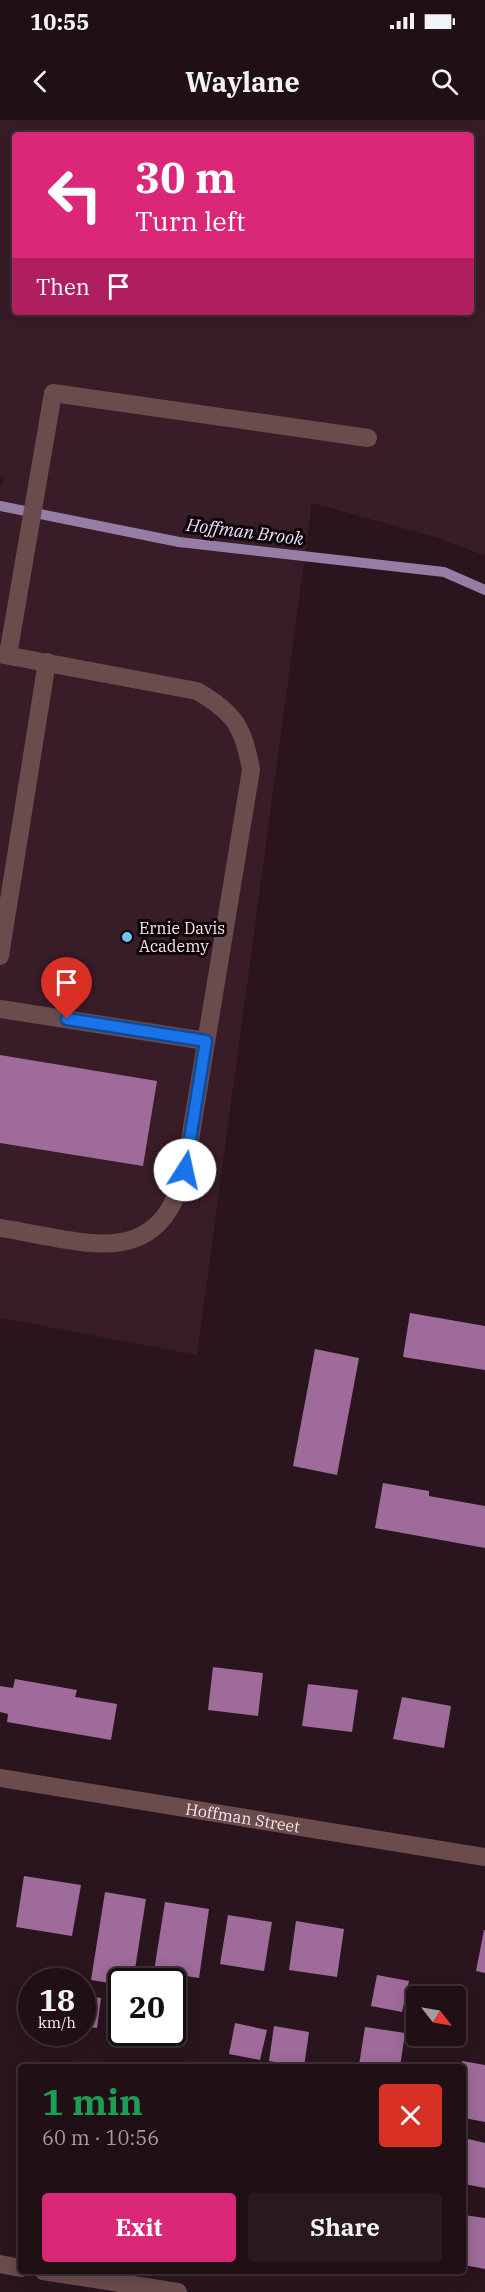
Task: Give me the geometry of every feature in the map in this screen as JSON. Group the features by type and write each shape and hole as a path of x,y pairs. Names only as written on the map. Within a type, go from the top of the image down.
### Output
{"street":[{"path":"0,1228 104,1244 131,1241 150,1232 171,1210 182,1183 251,770 246,742 237,723 217,703 197,692 4,655 20,581 53,393 368,438"},
{"path":"0,956 46,662"},
{"path":"0,1009 206,1041"},
{"name":"Hoffman Street","path":"0,1778 485,1857"},
{"path":"0,2264 18,2267"},
{"path":"62,2274 178,2292"}],"shaded area":[{"name":"Ernie Davis Academy","path":"0,120 485,120 485,556 442,539 312,503 197,1355 0,1318 0,491 4,478 0,476"}],"building":[{"path":"0,1055 157,1081 143,1166 0,1143"},
{"path":"410,1313 485,1326 485,1370 403,1357"},
{"path":"315,1349 359,1358 337,1475 293,1466"},
{"path":"383,1483 429,1491 429,1496 485,1506 485,1548 375,1528"},
{"path":"213,1667 263,1673 258,1716 208,1710"},
{"path":"15,1679 77,1690 75,1697 117,1704 111,1740 7,1722 8,1714 0,1712 0,1686 13,1688"},
{"path":"308,1684 358,1690 352,1732 302,1726"},
{"path":"402,1697 451,1706 444,1748 393,1739"},
{"path":"24,1876 81,1885 72,1936 16,1927"},
{"path":"105,1892 146,1899 135,1968 108,1968 108,1983 96,1981 96,1968 93,1968"},
{"path":"165,1902 209,1909 199,1978 186,1976 186,1968 154,1968"},
{"path":"228,1915 272,1922 264,1971 220,1964"},
{"path":"296,1921 344,1929 337,1977 289,1970"},
{"path":"485,1930 485,1973 476,1971"},
{"path":"377,1975 409,1981 406,1986 402,2012 371,2006"},
{"path":"96,1997 101,1998 96,2028"},
{"path":"235,2023 267,2030 260,2060 229,2054"},
{"path":"274,2026 309,2032 304,2064 269,2061"},
{"path":"365,2027 405,2033 400,2064 359,2064"},
{"path":"462,2061 485,2065 485,2122 466,2118 466,2064 462,2064"},
{"path":"466,2138 485,2143 485,2188 466,2184"},
{"path":"466,2215 485,2218 485,2269 466,2265"}],"waterway":[{"name":"Hoffman Brook","path":"0,506 179,542 444,572 485,590"}],"place":[{"name":"Ernie Davis Academy","path":"127,937"}],"route":[{"path":"67,1019 206,1041 185,1170"}]}
